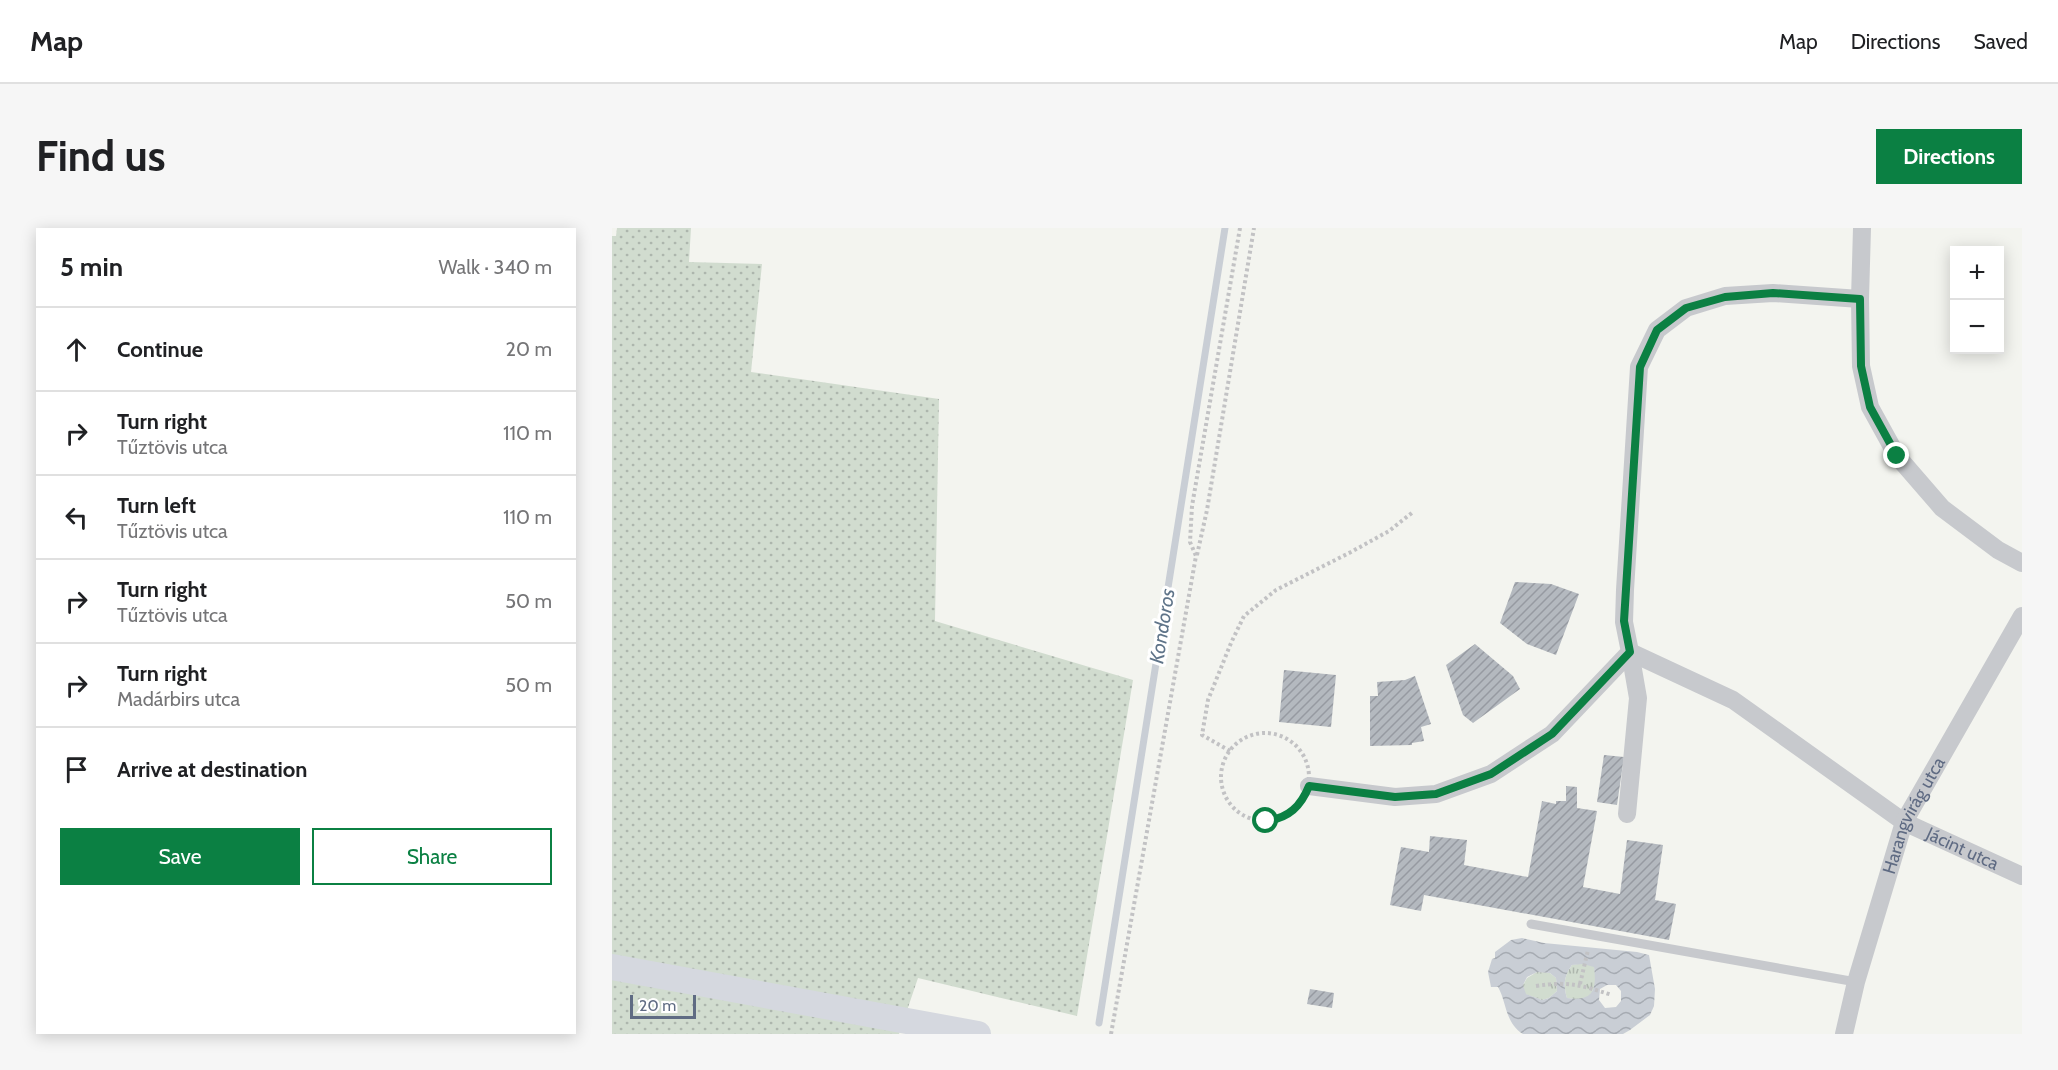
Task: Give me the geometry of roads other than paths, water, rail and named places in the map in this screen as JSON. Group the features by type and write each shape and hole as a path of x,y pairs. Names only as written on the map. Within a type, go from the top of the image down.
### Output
{"main road":[{"path":"612,966 978,1034"}],"street":[{"path":"1862,228 1861,366 1870,407 1897,456 1942,508 1998,550 2022,562"},
{"path":"1627,814 1638,698 1624,621 1640,367 1657,330 1686,308 1725,297 1773,293 1860,299"},
{"name":"Harangvirág utca","path":"1844,1034 1856,982 1904,822 2022,616"},
{"path":"1309,786 1395,797 1436,794 1491,774 1552,734 1630,652"},
{"name":"Jácint utca","path":"1630,652 1733,700 1904,822 2022,876"}],"lane":[{"path":"1531,924 1856,982"}],"water":[{"path":"1522,938 1544,943 1649,955 1655,989 1654,1006 1650,1015 1623,1034 1523,1034 1510,1019 1498,987 1491,987 1488,972 1492,959 1495,958 1495,952 1511,940","holes":["1583,964 1594,967 1594,988 1588,996 1583,998 1567,998 1565,989 1567,973 1572,965","1537,972 1550,973 1556,978 1557,991 1549,998 1542,1000 1526,994 1523,985 1527,977","1607,985 1616,985 1621,991 1621,1001 1616,1007 1605,1008 1599,1000 1600,989"]}],"waterway":[{"name":"Kondoros","path":"1099,1023 1225,228"}]}
